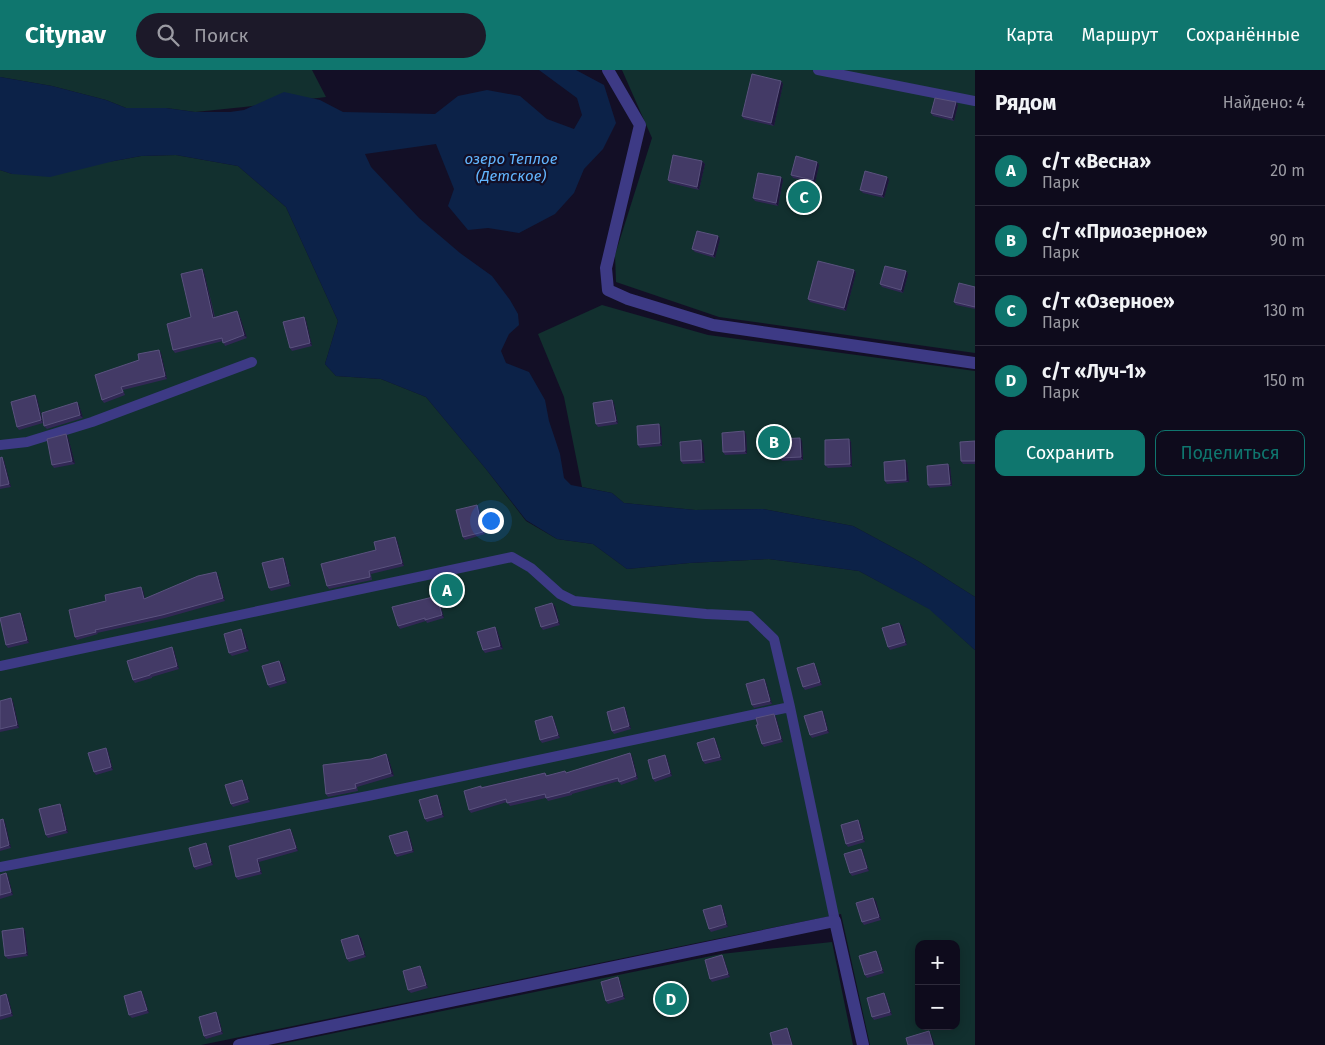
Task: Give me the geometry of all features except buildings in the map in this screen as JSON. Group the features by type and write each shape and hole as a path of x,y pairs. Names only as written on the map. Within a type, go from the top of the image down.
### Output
{"street":[{"path":"608,70 640,124 606,268 608,290 628,299 713,325 975,363"},
{"path":"240,1045 836,921 863,1045"}],"lane":[{"path":"818,70 975,101"},
{"path":"0,445 27,442 92,422 252,362"},
{"path":"0,666 512,557 531,568 560,594 574,601 706,614 750,616 774,639 836,921"},
{"path":"0,867 368,796 790,707"}],"green space":[{"path":"0,70 312,70 326,97 195,112 166,108 126,108 106,100 52,86 0,77"},
{"path":"622,70 975,70 975,353 719,317 616,282 615,255 652,138"},
{"path":"176,155 238,166 286,207 338,321 325,364 336,376 381,379 426,397 486,469 526,521 557,539 593,544 627,569 689,563 769,559 859,571 930,609 975,650 975,1045 870,1045 841,914 201,1045 0,1045 0,170 12,174 141,156"},
{"path":"602,305 708,335 975,371 975,597 918,561 853,526 763,509 695,510 624,503 612,493 582,487 564,397 538,334"},
{"path":"832,942 853,1045 276,1045 721,954"}],"water":[{"name":"озеро Теплое (Детское)","path":"539,70 576,70 604,85 616,123 603,149 584,169 574,193 555,214 519,233 488,228 468,230 448,206 454,189 436,144 365,154 371,167 419,218 460,253 492,276 510,300 518,314 519,325 509,334 501,351 506,363 529,372 545,400 549,421 560,454 564,478 571,485 612,493 624,503 695,510 763,509 853,526 918,561 975,597 975,650 929,609 859,571 769,559 689,563 627,569 593,544 557,539 526,520 426,397 381,379 336,376 325,364 338,321 286,207 238,166 176,155 141,156 50,177 12,174 0,170 0,77 52,86 106,100 126,108 166,108 195,112 244,110 284,92 320,100 343,112 435,114 458,96 487,90 520,96 547,119 574,129 582,115 577,98"}],"place":[{"name":"с/т «Озерное»","path":"804,197"},
{"name":"с/т «Приозерное»","path":"774,442"},
{"name":"с/т «Весна»","path":"447,590"},
{"name":"с/т «Луч-1»","path":"671,999"}]}
